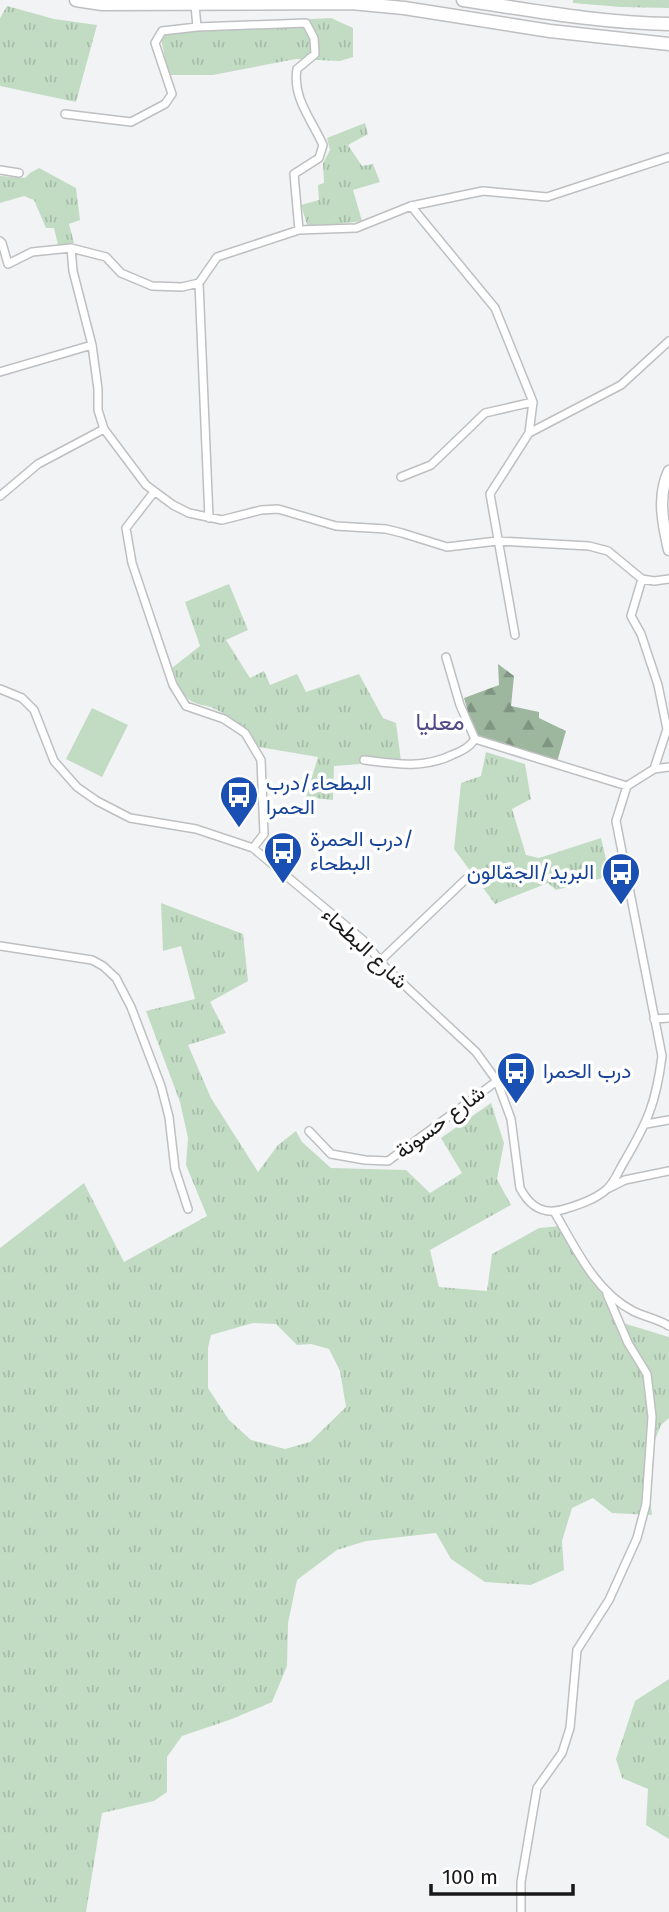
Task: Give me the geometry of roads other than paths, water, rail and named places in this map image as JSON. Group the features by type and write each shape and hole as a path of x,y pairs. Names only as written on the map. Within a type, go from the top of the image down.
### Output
{"highway":[{"path":"76,0 102,4 351,3 404,8 550,31 669,44"},
{"path":"463,0 564,16 669,24"}],"main road":[{"path":"669,471 662,495 662,519 669,550"}],"street":[{"path":"195,5 197,27"},
{"path":"65,114 131,122 165,104 172,94 155,43 162,32 197,27 306,23 314,38 315,54 297,69 295,80 300,102 323,145 319,158 294,174 299,230"},
{"path":"209,519 199,283 217,257 299,230 356,228 411,206 483,191 547,197 669,157"},
{"path":"0,170 19,173"},
{"path":"411,206 495,308 533,402 529,433 490,494 515,635"},
{"path":"0,242 8,264 32,252 71,248 106,257 121,273 152,286 182,287 199,283"},
{"path":"71,248 73,271 92,345 98,410 104,429 154,492 189,513 222,520 261,510 278,509 336,526 402,533 447,547 497,541 589,546 608,551 642,579 669,579"},
{"path":"529,433 621,385 669,341"},
{"path":"0,372 92,345"},
{"path":"401,478 431,465 485,413 533,402"},
{"path":"0,496 37,464 104,429"},
{"path":"154,492 126,528 132,563 173,685 186,706 223,719 244,733 261,761 264,834 253,848"},
{"path":"642,579 631,616 641,634 658,685 667,729 654,769"},
{"path":"446,657 460,705 475,739 627,786"},
{"name":"شارع البطحاء","path":"0,689 22,698 34,710 54,761 77,787 97,801 130,818 195,830 253,848 363,940 380,961 476,1052 497,1081 511,1119 520,1188 525,1198 536,1208 555,1213"},
{"path":"364,761 414,765 436,763 470,747 475,739"},
{"path":"608,1188 646,1124 657,1093 662,1056 616,821 627,786 654,769 669,768"},
{"path":"380,961 466,879"},
{"path":"0,946 92,960 116,978 131,1007 161,1086 169,1118 175,1169 188,1209"},
{"path":"654,1019 669,1018"},
{"name":"شارع حسونة","path":"309,1131 331,1154 388,1161 497,1081"},
{"path":"646,1124 669,1120"},
{"path":"522,1912 521,1882 537,1788 562,1753 570,1728 577,1650 609,1601 637,1538 646,1504 652,1417 647,1374 628,1343 607,1294 555,1213 587,1202 625,1180 669,1171"},
{"path":"607,1294 633,1311 669,1326"}],"place":[{"name":"البطحاء/درب الحمرا","path":"239,829"},
{"name":"درب الحمرة/ البطحاء","path":"283,885"},
{"name":"البريد/الجمّالون","path":"621,906"},
{"name":"درب الحمرا","path":"516,1105"}],"district":[{"name":"معليا","path":"440,722"}]}
